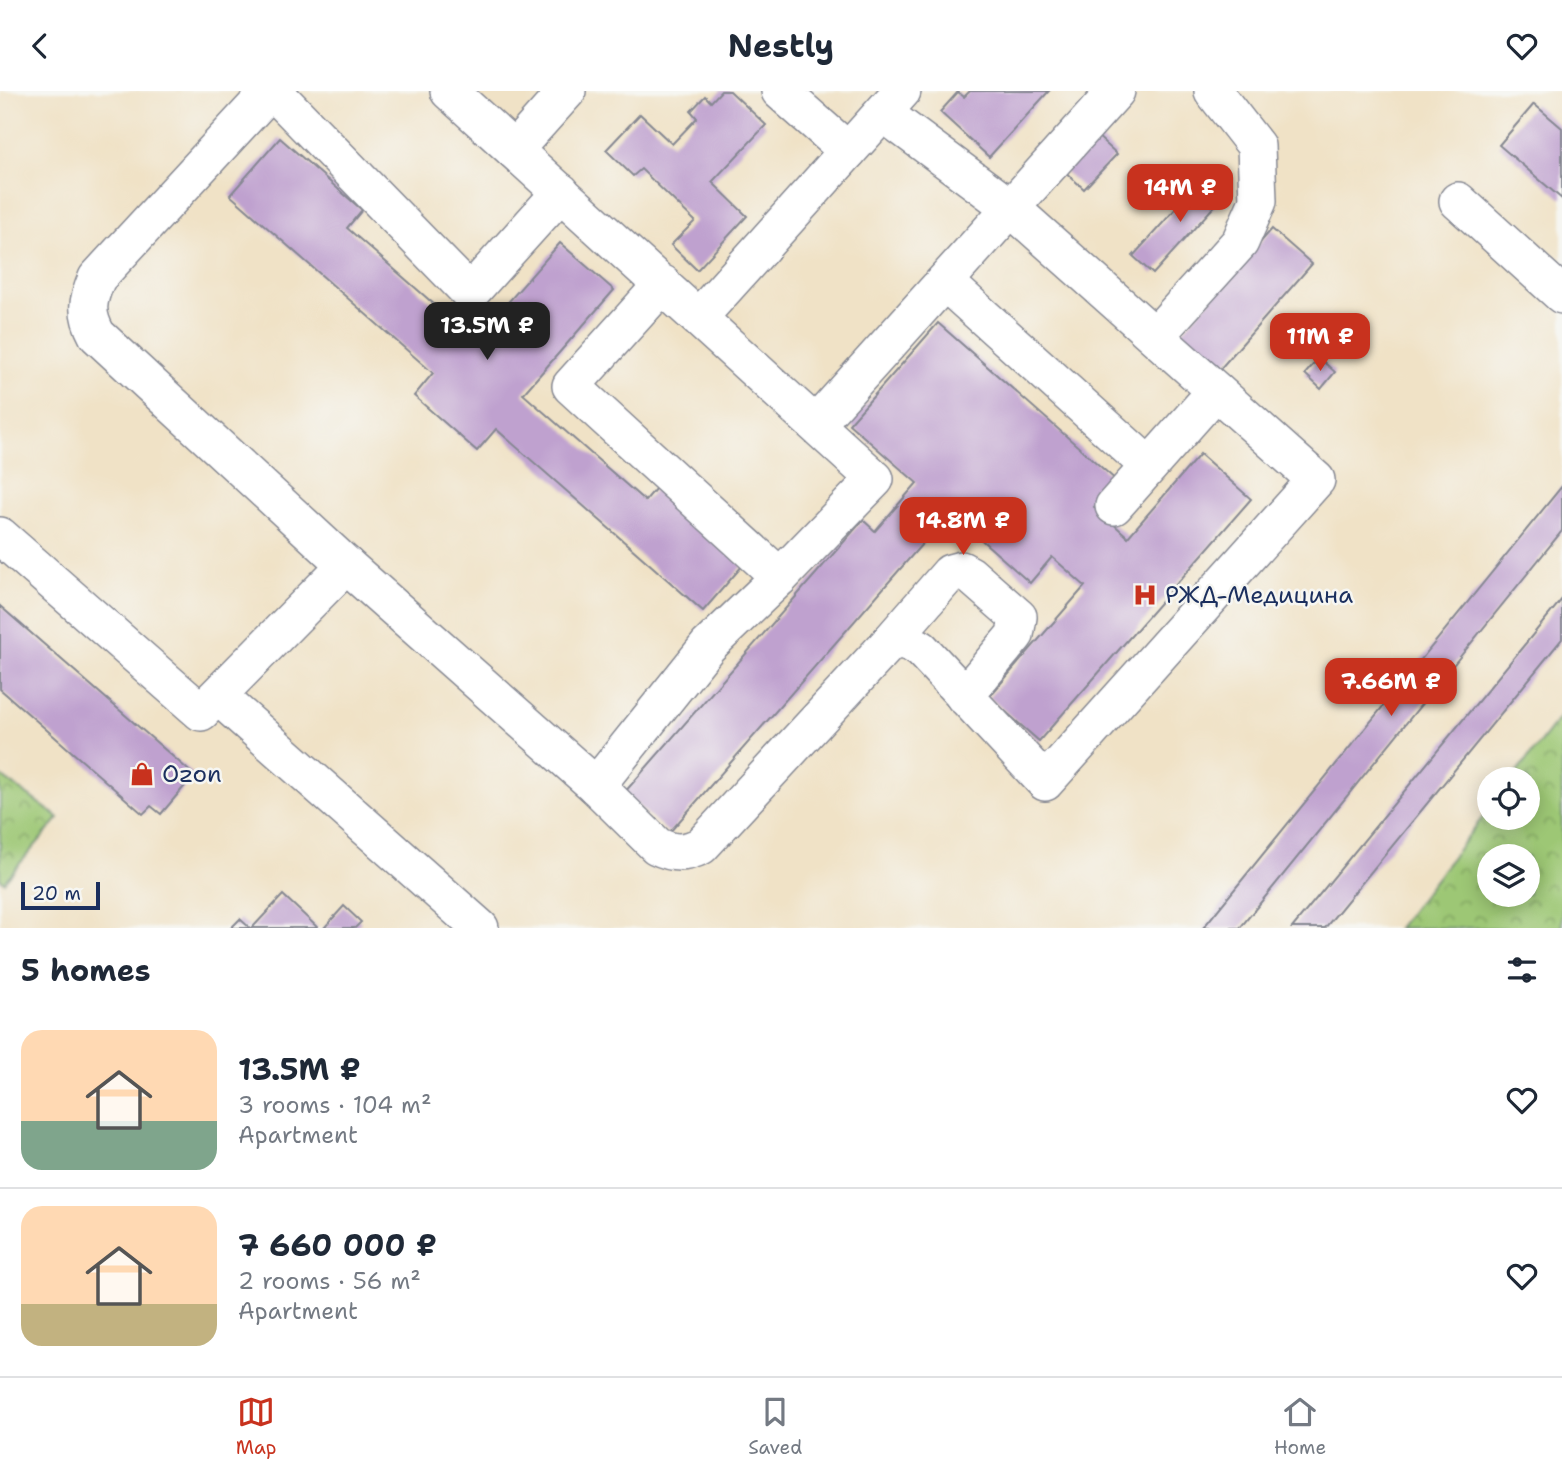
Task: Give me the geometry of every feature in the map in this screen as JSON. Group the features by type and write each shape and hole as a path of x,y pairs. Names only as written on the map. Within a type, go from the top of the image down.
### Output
{"lane":[{"path":"561,192 470,293 271,91 97,278 87,305 88,318 97,335 346,565 596,786 657,846 669,852 684,854 701,846 890,642 950,573 961,571 970,575 1018,617 1019,624 1015,635 964,696"},
{"path":"449,91 817,423 875,479 780,577 708,646 596,786"},
{"path":"514,150 567,91"},
{"path":"780,91 848,151"},
{"path":"817,423 1116,91"},
{"path":"1155,336 1240,241 1258,201 1256,146 1213,91"},
{"path":"699,317 892,102 1316,480 1045,782 921,649 905,640 890,642"},
{"path":"1458,201 1562,295"},
{"path":"945,282 1149,466"},
{"path":"663,284 571,386 780,577"},
{"path":"1114,506 1216,391"},
{"path":"0,536 201,712 346,565"},
{"path":"218,696 480,928"}],"green space":[{"path":"1562,714 1562,928 1398,928 1477,825 1477,830 1540,830 1540,767 1521,767"},
{"path":"0,775 59,818 4,882 0,879"}],"building":[{"path":"721,91 730,91 766,125 712,182 747,216 697,270 671,245 695,221 641,169 633,176 606,150 640,114 672,144 697,118 691,111 705,96 711,102"},
{"path":"970,91 1049,91 989,157 940,112 958,92 964,97"},
{"path":"1534,104 1562,128 1562,199 1499,145"},
{"path":"1095,134 1117,154 1084,189 1063,170"},
{"path":"280,138 362,210 347,228 475,340 560,243 614,290 523,394 645,501 656,488 743,565 703,611 496,429 477,451 414,396 433,373 230,195"},
{"path":"1208,173 1228,191 1153,274 1133,256"},
{"path":"1272,229 1312,264 1220,369 1180,334"},
{"path":"938,323 1117,481 1094,507 1128,537 1200,454 1251,499 1039,741 989,697 1085,586 1052,557 1030,583 950,512 669,833 624,793 863,520 875,531 917,483 849,424"},
{"path":"1319,358 1335,372 1321,389 1305,374"},
{"path":"1562,486 1562,531 1240,928 1203,928"},
{"path":"1562,599 1562,639 1325,928 1292,928"},
{"path":"0,606 194,775 161,814 151,806 143,814 0,689"},
{"path":"283,895 318,928 252,928"},
{"path":"344,906 361,922 355,928 324,928"},
{"path":"240,919 250,928 231,928"}],"place":[{"name":"РЖД-Медицина","path":"1145,595"},
{"name":"Ozon","path":"142,774"}]}
